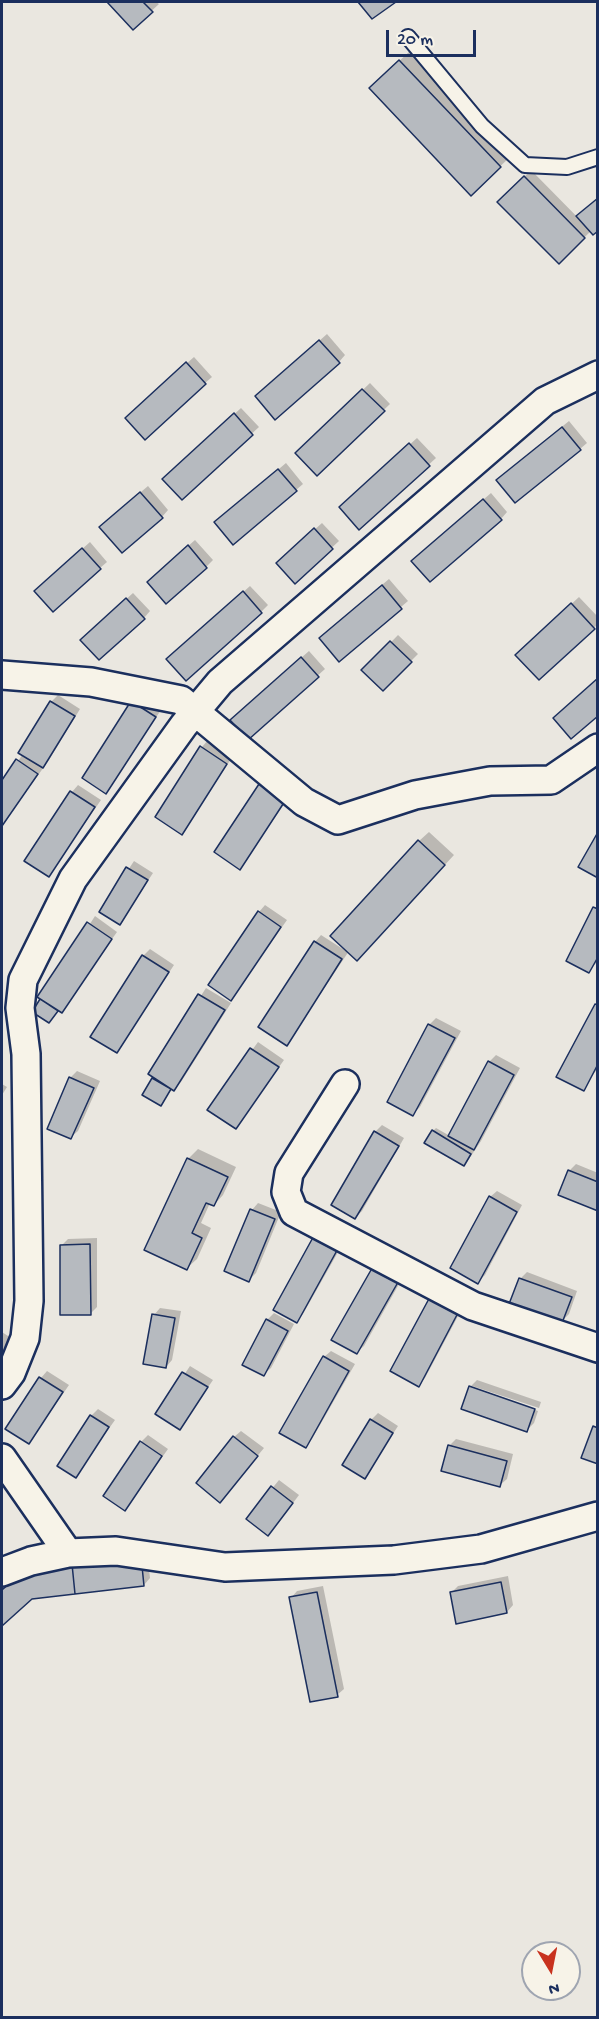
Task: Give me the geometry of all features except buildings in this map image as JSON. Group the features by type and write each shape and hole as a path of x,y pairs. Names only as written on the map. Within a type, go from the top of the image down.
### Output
{"street":[{"path":"2,1385 11,1373 25,1338 29,1301 26,1054 20,1008 23,980 73,879 195,711 220,682 545,401 597,375"},
{"path":"2,675 92,682 181,700 304,802 338,820 415,795 490,781 551,780 597,748"},
{"path":"345,1084 289,1173 286,1192 294,1212 473,1306 597,1348"},
{"path":"2,1458 68,1553"},
{"path":"2,1572 31,1561 68,1553 116,1551 225,1567 394,1560 481,1549 597,1516"}],"lane":[{"path":"408,37 483,126 525,165 567,167 597,157"}]}
